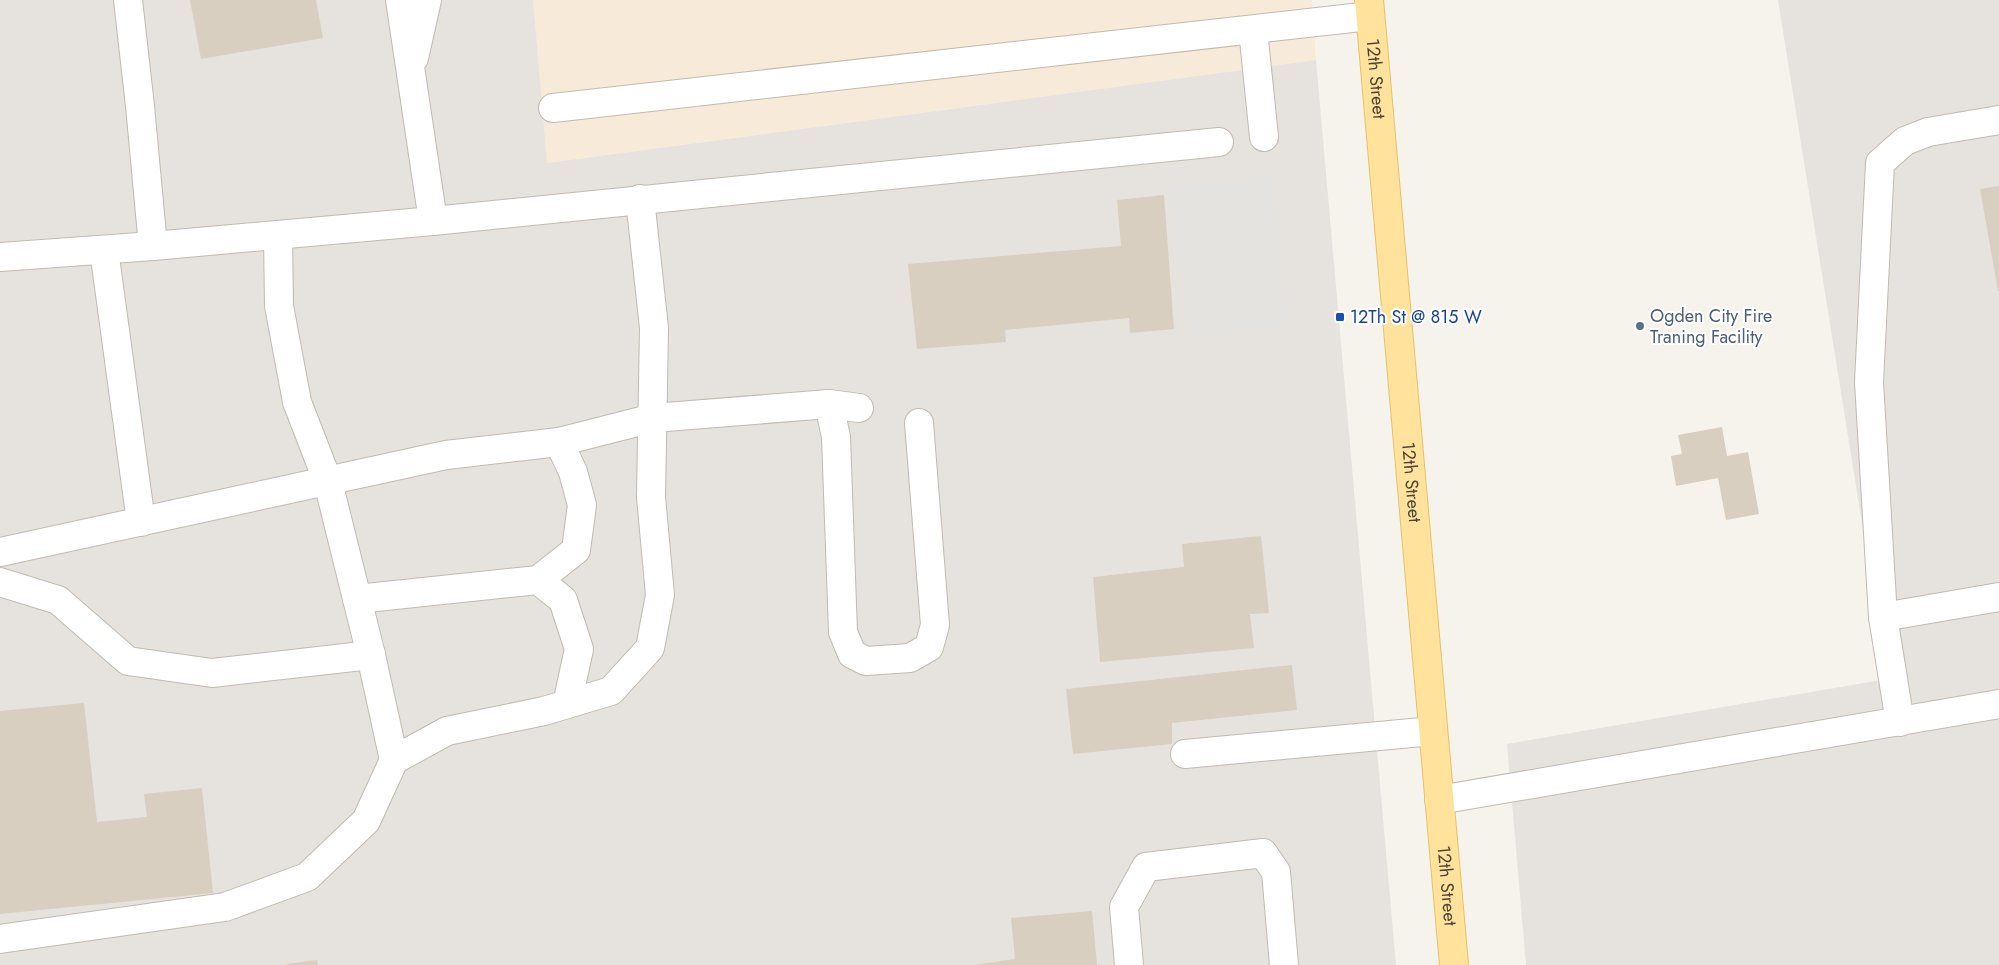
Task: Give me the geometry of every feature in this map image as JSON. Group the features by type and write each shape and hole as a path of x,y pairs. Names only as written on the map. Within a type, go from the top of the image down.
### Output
{"main road":[{"name":"12th Street","path":"1369,8 1454,965"}],"lane":[{"path":"128,0 153,246"},
{"path":"400,0 433,220"},
{"path":"411,74 427,0"},
{"path":"554,108 1253,30 1369,8"},
{"path":"1253,30 1264,138"},
{"path":"1900,722 1883,617 1870,382 1880,163 1905,141 1928,132 1999,120"},
{"path":"0,257 278,235 1219,142"},
{"path":"0,939 225,907 306,876 366,821 394,760 447,731 544,712 611,691 650,648 660,596 651,497 654,418 654,328 640,200"},
{"path":"278,235 279,306 297,402 328,482 371,655 394,760"},
{"path":"104,250 141,522"},
{"path":"829,404 836,437 844,632 852,654 866,662 910,658 929,647 935,625 919,423"},
{"path":"0,552 446,455 559,442 654,418 829,404 859,408"},
{"path":"357,599 538,580 576,550 582,506 573,472 559,442"},
{"path":"538,580 563,600 579,649 567,704"},
{"path":"0,582 58,600 128,661 212,673 371,655"},
{"path":"1883,617 1999,597"},
{"path":"1439,800 1999,704"},
{"path":"1185,754 1433,731"},
{"path":"1129,965 1124,907 1146,867 1263,853 1276,872 1284,965"}],"shaded area":[{"path":"0,0 533,0 547,163 1316,60 1396,965 0,965"},
{"path":"533,0 1312,0 1316,60 546,163"},
{"path":"1778,0 1999,0 1999,965 1526,965 1507,744 1887,679"},
{"path":"1273,177 1286,327 1190,337 1170,188"}],"building":[{"path":"190,0 316,0 323,38 201,59"},
{"path":"1999,186 1999,291 1998,291 1980,189"},
{"path":"1164,195 1174,329 1130,333 1129,318 1005,330 1006,342 917,349 908,264 1121,246 1117,200"},
{"path":"1722,427 1727,456 1748,452 1759,514 1726,520 1718,478 1676,486 1671,456 1682,454 1678,435"},
{"path":"1261,536 1269,613 1250,614 1254,648 1100,662 1093,577 1184,567 1182,544"},
{"path":"1292,665 1297,710 1172,723 1172,744 1073,754 1066,689"},
{"path":"84,703 97,822 147,817 144,794 202,788 213,893 0,914 0,711"},
{"path":"1092,911 1097,965 974,965 1015,959 1011,918"},
{"path":"317,960 318,965 286,965 286,964"}],"place":[{"name":"12Th St @ 815 W","path":"1340,317"},
{"name":"Ogden City Fire Traning Facility","path":"1640,326"}]}
